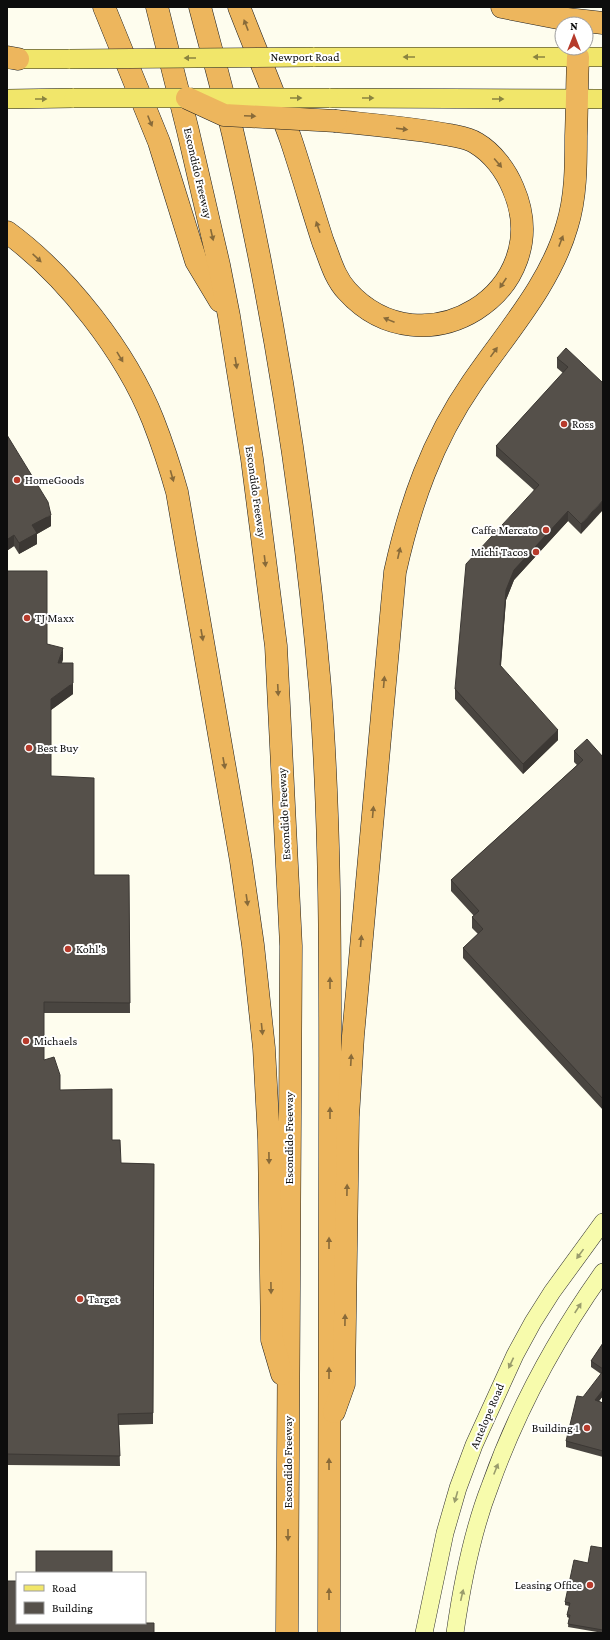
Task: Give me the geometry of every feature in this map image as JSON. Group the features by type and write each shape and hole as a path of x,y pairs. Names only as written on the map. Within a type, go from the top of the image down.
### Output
{"highway":[{"path":"104,7 159,142 196,261 228,316"},
{"name":"Escondido Freeway","path":"157,7 219,265 252,459 276,646 291,946 287,1633"},
{"path":"200,7 233,133 272,322 300,496 313,610 320,691 326,793 330,947 329,1633"},
{"path":"187,98 224,115 336,121 436,132 467,139 482,147 502,168 510,181 518,200 521,214 521,238 516,258 508,276 496,293 484,305 468,315 452,321 433,325 394,322 376,314 360,304 347,291 334,274 312,210 291,140 239,7"},
{"path":"502,7 558,18 603,23"},
{"path":"329,1426 344,1384 348,1117 353,1036 395,572 403,533 436,443 472,384 518,320 536,291 559,246 567,226 576,174 578,57"},
{"path":"7,232 50,271 79,301 119,355 152,418 177,492 241,861 253,945 264,1048 269,1140 272,1340 289,1398"}],"main road":[{"name":"Newport Road","path":"11,58 603,57"},
{"path":"7,99 603,99"},
{"name":"Antelope Road","path":"424,1633 445,1532 458,1488 477,1438 511,1362 533,1322 552,1292 603,1222"},
{"path":"455,1633 460,1602 474,1540 489,1487 531,1390 557,1341 603,1272"}],"building":[{"path":"566,348 603,383 603,500 581,524 568,511 514,570 506,590 500,665 558,730 523,764 455,689 466,564 539,485 496,446 568,367 557,358"},
{"name":"HomeGoods","path":"7,435 48,502 51,515 32,525 37,533 19,543 14,535 8,539 7,537"},
{"path":"7,571 47,571 47,644 63,648 58,663 73,663 73,683 51,699 51,776 94,778 94,875 129,875 130,1003 44,1002 44,1060 54,1057 60,1075 60,1090 112,1089 112,1140 120,1140 121,1163 154,1164 153,1413 118,1414 120,1456 7,1454"},
{"path":"587,739 603,757 603,1099 463,948 483,929 472,917 479,911 451,880 583,760 574,751"},
{"path":"603,1343 603,1369 591,1361"},
{"name":"Building 1","path":"603,1371 603,1390 595,1400 603,1403 603,1451 566,1441 577,1396 583,1397"},
{"name":"Leasing Office","path":"591,1546 603,1548 603,1630 568,1624 570,1615 567,1615 570,1603 565,1602 574,1560 588,1563"},
{"path":"36,1551 112,1551 112,1572 36,1572"},
{"path":"7,1581 16,1581 16,1624 154,1623 154,1633 7,1633"}],"place":[{"name":"Ross","path":"564,424"},
{"name":"HomeGoods","path":"17,480"},
{"name":"Caffe Mercato","path":"546,530"},
{"name":"Michi Tacos","path":"536,552"},
{"name":"TJ Maxx","path":"27,618"},
{"name":"Best Buy","path":"29,748"},
{"name":"Kohl's","path":"68,949"},
{"name":"Michaels","path":"26,1041"},
{"name":"Target","path":"80,1299"},
{"name":"Building 1","path":"587,1428"},
{"name":"Leasing Office","path":"590,1585"}]}
